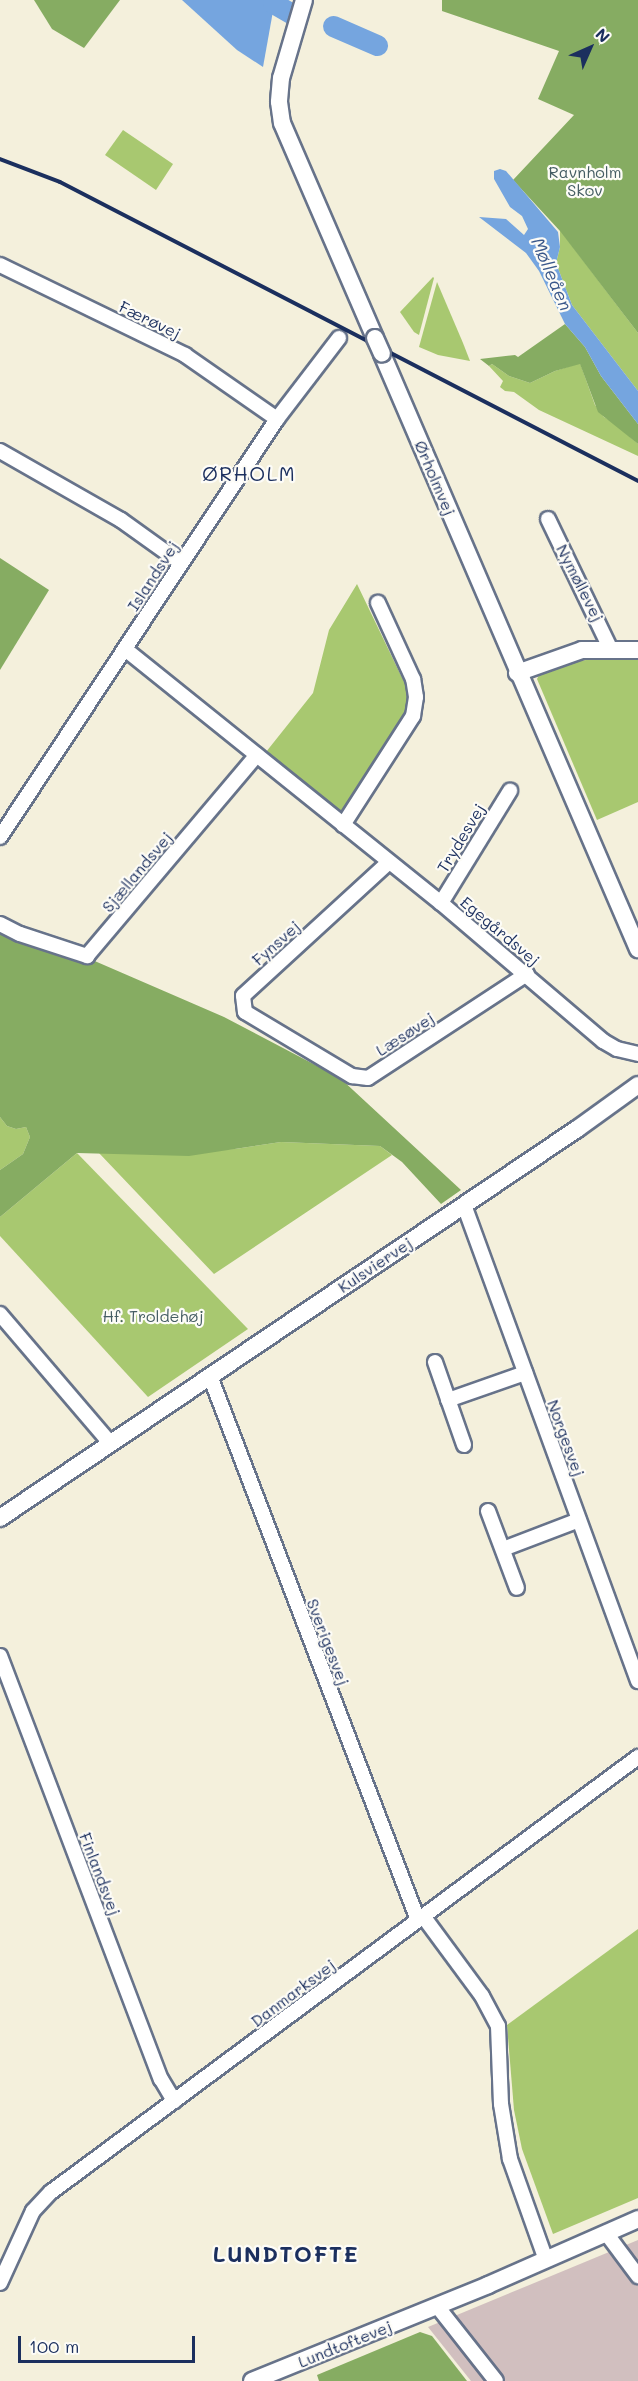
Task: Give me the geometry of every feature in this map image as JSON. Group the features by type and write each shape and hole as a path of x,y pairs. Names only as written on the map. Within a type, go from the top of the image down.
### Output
{"street":[{"name":"Ørholmvej","path":"304,0 281,78 279,102 282,123 517,673 638,949"},
{"name":"Færøvej","path":"0,265 185,356 277,419"},
{"name":"Islandsvej","path":"0,837 277,419 339,338"},
{"path":"0,451 121,520 181,563"},
{"name":"Nymøllevej","path":"548,519 610,648"},
{"path":"343,825 413,716 416,697 413,679 378,603"},
{"name":"Nymøllevej","path":"517,673 582,650 610,648 638,650"},
{"name":"Egegårdsvej","path":"125,649 441,903 603,1041 617,1049 638,1054"},
{"name":"Sjællandsvej","path":"0,924 20,934 87,956 257,755"},
{"name":"Trydesvej","path":"441,903 510,791"},
{"name":"Fynsvej","path":"298,1044 245,1012 243,996 389,862"},
{"name":"Læsøvej","path":"298,1044 352,1076 368,1078 527,974"},
{"name":"Kulsviervej","path":"0,1518 614,1104 638,1085"},
{"name":"Norgesvej","path":"464,1205 638,1682"},
{"path":"0,1314 110,1443"},
{"path":"435,1362 464,1445"},
{"path":"448,1400 525,1373"},
{"name":"Sverigesvej","path":"210,1376 420,1918 482,1996 498,2026 501,2104 510,2159 546,2260"},
{"path":"488,1511 517,1588"},
{"path":"503,1549 579,1520"},
{"name":"Finlandsvej","path":"0,1656 161,2079 174,2101"},
{"name":"Danmarksvej","path":"0,2283 33,2211 51,2192 638,1756"},
{"name":"Lundtoftevej","path":"252,2381 437,2306 638,2219"},
{"path":"606,2234 638,2276"},
{"path":"437,2306 496,2381"}],"shaded area":[{"path":"638,2240 638,2381 471,2381 428,2327"}],"green space":[{"path":"34,0 120,0 84,48 52,29"},
{"name":"Ravnholm Skov","path":"442,0 638,0 638,333 560,231 513,180 574,115 538,99 559,51 442,11"},
{"path":"123,130 173,164 156,190 105,155"},
{"path":"560,230 638,333 638,391 572,305 556,263 560,247"},
{"path":"433,277 419,335 414,332 400,312"},
{"path":"437,282 470,361 438,355 419,347"},
{"path":"565,324 585,347 601,376 638,424 638,444 598,412 580,364 555,371 530,383 509,376 480,359 515,355 518,357"},
{"path":"580,363 595,405 604,417 638,444 638,456 539,410 514,392 505,391 500,387 503,381 489,366 492,364 509,376 530,383 555,371"},
{"path":"0,558 49,590 0,670"},
{"path":"357,584 406,686 408,701 403,717 343,813 266,752 313,693 329,630"},
{"path":"607,657 638,658 638,802 597,820 537,679 540,673 565,663"},
{"path":"0,920 224,1017 340,1078 461,1190 441,1204 402,1162 380,1146 281,1142 189,1156 77,1153 0,1217 0,1170 23,1154 30,1137 26,1127 16,1129 7,1126 0,1117"},
{"path":"0,1117 7,1126 16,1129 26,1127 30,1137 23,1154 0,1170"},
{"path":"281,1142 380,1146 392,1155 214,1274 99,1153 235,1149"},
{"name":"Hf. Troldehøj","path":"77,1153 248,1329 148,1397 0,1236 0,1217"},
{"path":"638,1929 638,2198 553,2234 522,2149 514,2110 507,2025"},
{"path":"420,2332 432,2336 467,2381 319,2381 317,2375"}],"water":[{"path":"182,0 275,0 263,67 237,50"},
{"path":"500,169 506,171 558,232 560,247 556,263 572,305 638,391 638,424 601,376 585,347 565,324 539,271 526,253 479,217 506,219 524,235 528,229 522,216 510,207 494,179 494,171"}],"waterway":[{"name":"Mølleåen","path":"273,3 292,14"},
{"name":"Mølleåen","path":"333,26 377,45"}],"railway":[{"path":"0,159 60,182 638,481"}],"district":[{"name":"ØRHOLM","path":"249,473"},
{"name":"LUNDTOFTE","path":"286,2254"}]}
